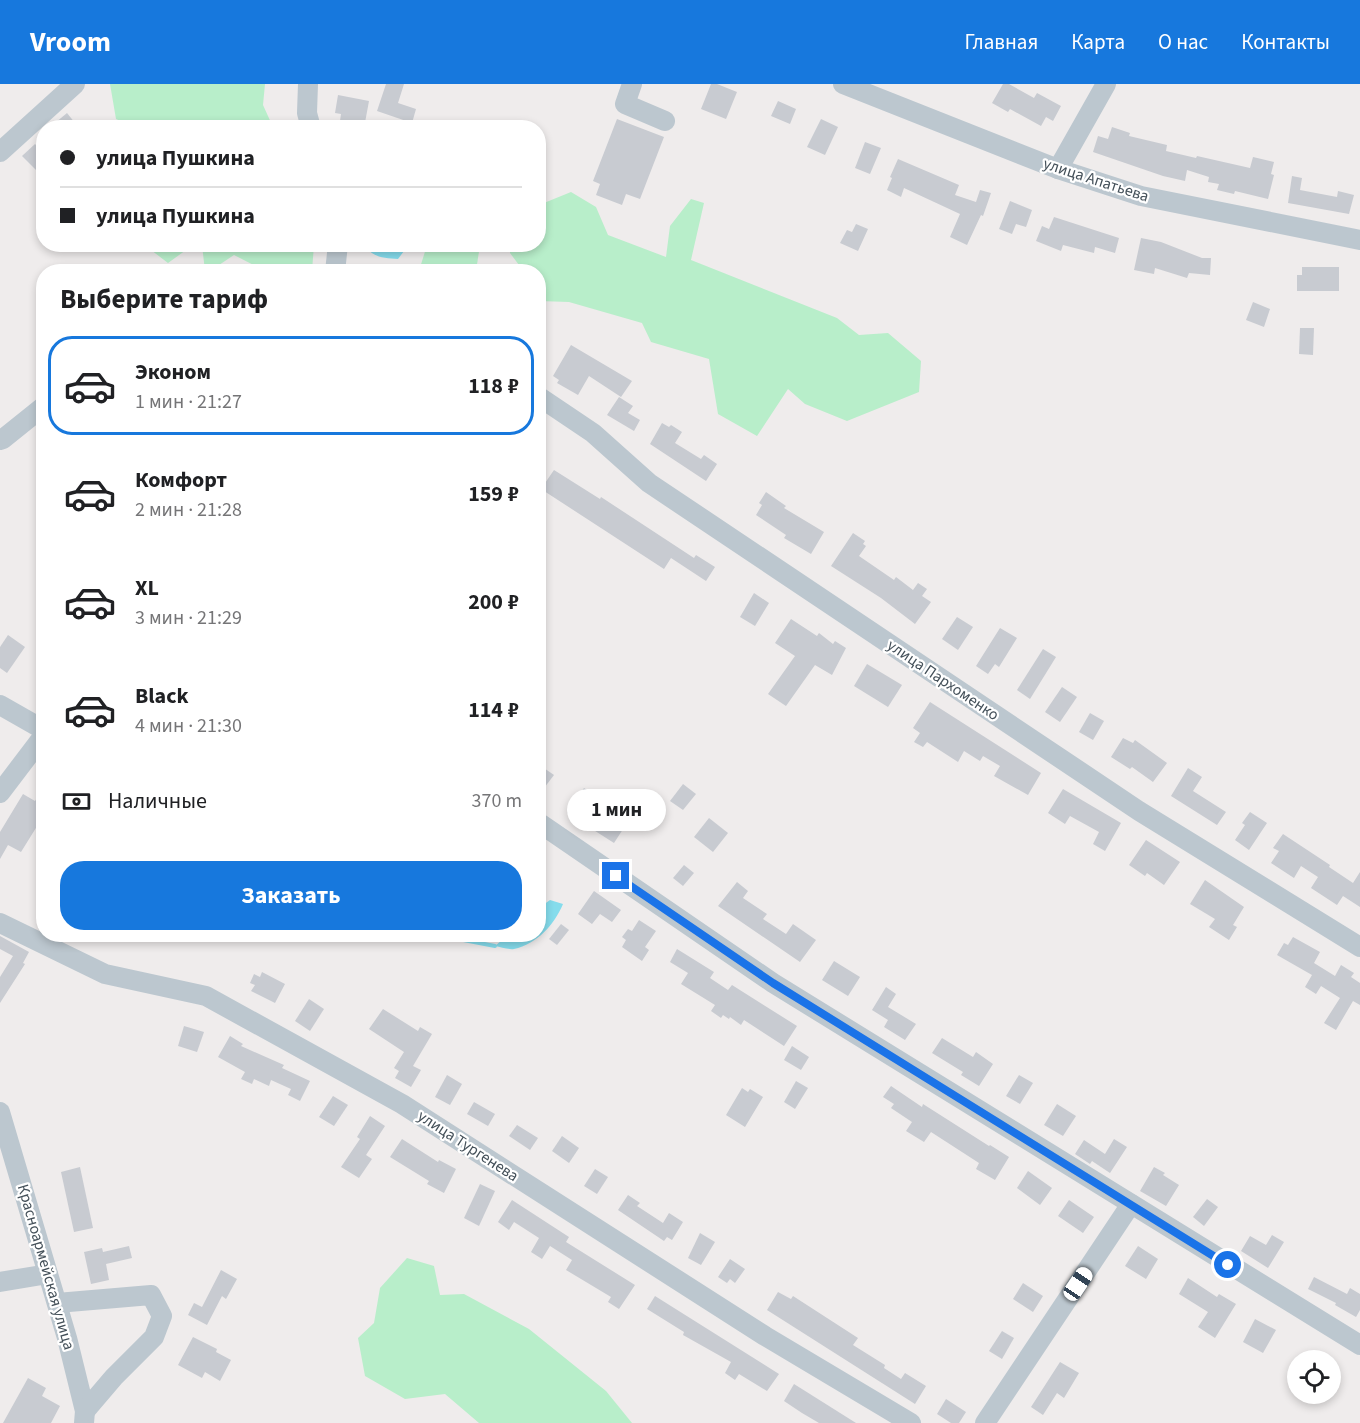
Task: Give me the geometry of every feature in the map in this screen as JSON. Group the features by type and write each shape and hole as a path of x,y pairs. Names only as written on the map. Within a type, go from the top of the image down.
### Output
{"street":[{"path":"0,152 75,84"},
{"path":"308,84 310,120"},
{"path":"632,84 625,104 666,121"},
{"name":"улица Апатьева","path":"843,84 1058,169 1141,196 1360,240"},
{"path":"1058,169 1106,84"},
{"name":"улица Пархоменко","path":"546,401 593,433 658,490 1139,811 1360,947"},
{"path":"0,440 36,412"},
{"path":"0,705 36,727"},
{"path":"0,793 36,743"},
{"path":"546,827 773,983 1360,1345"},
{"name":"улица Тургенева","path":"0,923 36,940"},
{"name":"улица Тургенева","path":"39,942 105,974 206,996 381,1092 765,1336 910,1423"},
{"name":"Красноармейская улица","path":"0,1113 57,1304 84,1417"},
{"path":"985,1423 1131,1204"},
{"path":"0,1282 48,1274"},
{"path":"57,1304 151,1295 162,1316 153,1337 114,1377 84,1417"}],"green space":[{"path":"110,84 265,84 263,105 270,120 118,120 116,119"},
{"path":"571,192 596,207 608,235 666,257 670,226 691,199 704,203 691,260 837,318 859,335 888,333 921,361 919,392 847,421 805,404 788,389 757,436 718,414 709,359 651,342 642,323 569,302 546,301 546,264 518,264 510,252 546,252 546,202"},
{"path":"154,252 183,252 168,263"},
{"path":"203,252 313,252 313,264 251,264 234,255 220,264 204,264"},
{"path":"425,252 479,252 477,264 421,264"},
{"path":"407,1258 434,1266 440,1295 464,1294 529,1329 606,1391 632,1423 479,1423 445,1394 405,1399 365,1376 358,1338 374,1323 380,1288"}],"water":[{"path":"403,252 398,259 384,258 371,253"},
{"path":"550,900 563,904 546,930 546,903"},
{"path":"500,942 531,942 514,949 495,946"}],"building":[{"path":"386,84 404,84 398,103 416,109 413,120 403,120 377,111"},
{"path":"711,84 737,92 726,119 701,109"},
{"path":"1003,84 1009,84 1034,98 1037,93 1061,106 1053,121 1046,117 1041,126 1010,109 1008,112 992,103"},
{"path":"338,95 369,101 365,120 340,120 341,114 335,113"},
{"path":"778,101 796,109 790,124 771,116"},
{"path":"67,113 73,120 59,120"},
{"path":"617,119 664,137 640,199 626,194 622,205 596,195 600,184 593,181"},
{"path":"821,119 838,127 825,155 807,147"},
{"path":"1112,127 1130,133 1129,136 1167,145 1166,151 1196,158 1197,156 1250,168 1253,157 1274,162 1271,174 1274,175 1268,199 1235,191 1234,194 1217,190 1219,184 1208,182 1209,177 1187,170 1185,181 1163,176 1093,152 1098,136 1108,139"},
{"path":"865,142 881,148 870,174 855,168"},
{"path":"36,145 36,170 22,156"},
{"path":"898,159 959,185 955,195 976,202 980,190 991,193 983,216 981,215 967,245 950,237 960,214 904,188 901,197 887,190"},
{"path":"1292,176 1302,178 1300,190 1337,197 1338,191 1354,195 1349,214 1288,203"},
{"path":"1010,201 1032,210 1026,227 1016,224 1012,234 999,229"},
{"path":"1054,217 1119,238 1115,253 1095,247 1094,253 1063,245 1061,251 1036,241 1042,226 1049,229"},
{"path":"856,224 868,229 858,251 840,243 847,230 852,232"},
{"path":"1141,238 1161,242 1202,258 1211,258 1210,275 1189,273 1187,278 1155,268 1154,274 1134,270"},
{"path":"1302,267 1339,267 1339,291 1297,291 1297,275 1302,275"},
{"path":"1253,302 1270,309 1264,327 1246,320"},
{"path":"1300,328 1314,328 1313,355 1299,354"},
{"path":"571,345 632,381 621,397 589,376 578,395 557,383 559,380 553,376"},
{"path":"619,397 633,406 628,413 640,420 634,431 607,415"},
{"path":"662,423 669,427 671,425 682,432 675,443 701,459 704,455 717,464 706,481 650,444"},
{"path":"554,470 600,499 601,497 694,558 696,555 715,567 706,581 671,558 664,569 546,492 546,482"},
{"path":"766,492 786,506 784,508 824,532 811,554 784,538 786,535 756,515 762,505 759,503"},
{"path":"853,533 865,541 863,544 866,546 859,556 894,580 896,577 913,590 918,583 927,589 922,596 931,602 915,624 881,598 831,566"},
{"path":"754,593 769,603 755,626 740,617"},
{"path":"957,617 973,627 958,650 942,639"},
{"path":"791,619 817,636 819,633 833,644 835,641 846,648 832,675 815,665 786,706 768,694 795,656 775,643"},
{"path":"1000,628 1017,638 999,667 995,664 988,674 976,666"},
{"path":"8,635 25,647 7,673 0,668 0,647"},
{"path":"1043,649 1056,657 1030,699 1017,690"},
{"path":"867,664 902,685 888,707 854,686"},
{"path":"1062,687 1077,697 1060,722 1045,712"},
{"path":"930,702 1041,773 1028,795 994,776 1000,766 983,756 980,761 964,751 958,762 927,742 923,747 914,742 920,733 913,728"},
{"path":"1090,713 1104,721 1093,740 1079,732"},
{"path":"1123,738 1133,743 1135,740 1167,763 1153,782 1132,767 1130,769 1111,757"},
{"path":"1188,768 1202,777 1193,791 1226,812 1217,825 1171,796"},
{"path":"546,770 554,775 546,786"},
{"path":"683,784 696,794 683,810 670,801"},
{"path":"584,788 605,802 602,806 627,823 614,843 567,813"},
{"path":"1063,789 1121,823 1105,851 1093,844 1099,832 1070,816 1065,824 1048,813"},
{"path":"23,794 36,800 36,828 21,852 8,845 0,859 0,832"},
{"path":"1250,812 1267,823 1249,850 1235,840 1245,825 1242,823"},
{"path":"709,818 728,833 713,852 694,837"},
{"path":"1283,834 1353,883 1360,872 1360,907 1343,896 1337,905 1311,888 1318,877 1301,866 1294,878 1271,863 1279,851 1273,848"},
{"path":"1146,840 1180,862 1164,885 1147,873 1145,876 1129,865"},
{"path":"684,865 694,873 683,886 673,878"},
{"path":"1205,880 1244,907 1233,925 1237,927 1229,940 1209,927 1215,919 1190,904"},
{"path":"737,882 748,891 743,898 767,914 763,919 786,934 793,924 816,940 800,962 718,906"},
{"path":"594,891 621,910 612,922 600,914 592,924 578,914"},
{"path":"639,920 656,931 645,947 649,950 642,961 622,947 626,940 622,937 628,929 632,931"},
{"path":"561,924 569,930 557,945 549,939"},
{"path":"0,936 29,952 23,963 25,964 0,1003 0,977 13,956 0,949"},
{"path":"1293,937 1320,952 1314,963 1335,976 1341,965 1354,973 1351,977 1360,983 1360,1005 1353,1001 1336,1030 1324,1023 1340,998 1321,986 1316,994 1305,987 1312,975 1277,955 1284,943 1288,945"},
{"path":"677,949 714,972 710,978 728,990 732,985 797,1026 784,1046 744,1020 741,1025 730,1017 729,1019 723,1015 721,1018 711,1011 715,1005 681,984 688,973 670,962"},
{"path":"834,961 860,977 848,996 822,980"},
{"path":"262,972 285,984 275,1003 251,991 255,985 250,983 254,974 260,977"},
{"path":"886,987 896,994 888,1007 916,1024 905,1040 884,1027 888,1020 872,1010"},
{"path":"309,999 324,1009 310,1031 295,1021"},
{"path":"383,1009 418,1031 420,1027 432,1034 413,1066 421,1070 411,1087 395,1078 399,1071 394,1068 404,1052 369,1029"},
{"path":"184,1026 204,1032 197,1052 178,1046"},
{"path":"230,1036 243,1044 241,1046 284,1065 282,1068 310,1081 300,1101 288,1095 291,1089 271,1080 269,1086 254,1079 252,1084 241,1079 245,1072 218,1057"},
{"path":"942,1038 973,1057 976,1052 993,1064 979,1086 961,1075 963,1072 932,1053"},
{"path":"792,1046 809,1057 801,1070 784,1060"},
{"path":"447,1075 462,1084 450,1105 435,1097"},
{"path":"1019,1075 1033,1083 1020,1104 1006,1096"},
{"path":"796,1081 808,1088 795,1109 784,1102"},
{"path":"891,1086 922,1107 923,1104 1009,1157 995,1180 976,1169 979,1163 931,1132 924,1142 906,1131 912,1122 891,1108 894,1104 883,1097"},
{"path":"742,1088 748,1092 750,1089 763,1097 745,1127 726,1115"},
{"path":"333,1096 348,1105 334,1126 319,1117"},
{"path":"474,1102 495,1114 488,1126 467,1114"},
{"path":"1057,1104 1076,1116 1063,1136 1044,1125"},
{"path":"370,1116 385,1126 366,1155 372,1159 359,1178 341,1167 360,1139 357,1137"},
{"path":"517,1125 538,1138 530,1150 509,1136"},
{"path":"562,1136 579,1148 569,1163 552,1151"},
{"path":"402,1139 438,1162 439,1160 456,1169 444,1193 427,1184 429,1181 390,1157"},
{"path":"1114,1139 1127,1147 1110,1173 1092,1161 1090,1164 1075,1154 1084,1140 1105,1154"},
{"path":"80,1167 93,1228 74,1232 61,1172"},
{"path":"1154,1167 1179,1185 1166,1206 1140,1191"},
{"path":"595,1169 608,1177 597,1194 584,1186"},
{"path":"1028,1171 1052,1188 1040,1205 1017,1188"},
{"path":"480,1184 495,1191 479,1226 464,1218"},
{"path":"628,1195 640,1203 637,1206 663,1223 669,1213 683,1222 672,1240 667,1237 664,1241 618,1210"},
{"path":"1207,1199 1218,1207 1204,1226 1193,1217"},
{"path":"512,1200 569,1237 566,1242 635,1285 619,1309 608,1302 611,1297 566,1270 572,1260 550,1246 542,1259 531,1252 539,1238 514,1222 509,1230 498,1222"},
{"path":"1069,1200 1094,1217 1083,1233 1058,1216"},
{"path":"700,1233 715,1242 701,1265 688,1258"},
{"path":"1272,1235 1284,1242 1268,1268 1241,1251 1250,1236 1266,1245"},
{"path":"129,1246 132,1258 106,1264 109,1280 91,1284 84,1252 102,1248 103,1252"},
{"path":"1138,1246 1158,1259 1146,1279 1125,1266"},
{"path":"730,1259 745,1269 735,1283 730,1279 727,1283 718,1277"},
{"path":"221,1270 237,1279 226,1299 222,1296 207,1325 188,1315 194,1303 202,1307"},
{"path":"1314,1277 1347,1294 1350,1288 1360,1294 1360,1310 1356,1317 1335,1305 1336,1303 1308,1289"},
{"path":"1188,1278 1217,1297 1219,1294 1236,1304 1215,1338 1198,1327 1208,1312 1179,1294"},
{"path":"1023,1283 1043,1296 1033,1312 1013,1299"},
{"path":"778,1292 791,1299 793,1296 858,1338 853,1345 885,1365 884,1368 901,1379 905,1373 926,1386 915,1404 767,1310"},
{"path":"655,1296 779,1374 767,1391 739,1374 735,1380 725,1373 731,1362 683,1335 684,1332 647,1309"},
{"path":"1255,1319 1276,1330 1263,1353 1243,1342"},
{"path":"1002,1331 1014,1338 1002,1359 989,1351"},
{"path":"193,1337 217,1349 216,1352 231,1360 220,1381 205,1372 202,1378 178,1365"},
{"path":"1060,1362 1079,1373 1064,1398 1057,1393 1043,1415 1031,1407"},
{"path":"28,1378 46,1388 42,1396 60,1406 51,1423 3,1423"},
{"path":"794,1384 856,1423 819,1423 802,1413 784,1401"},
{"path":"946,1399 966,1412 959,1423 951,1423 937,1414"}],"waterway":[{"path":"474,942 495,946"}],"route":[{"path":"616,876 773,983 1228,1265"}]}
